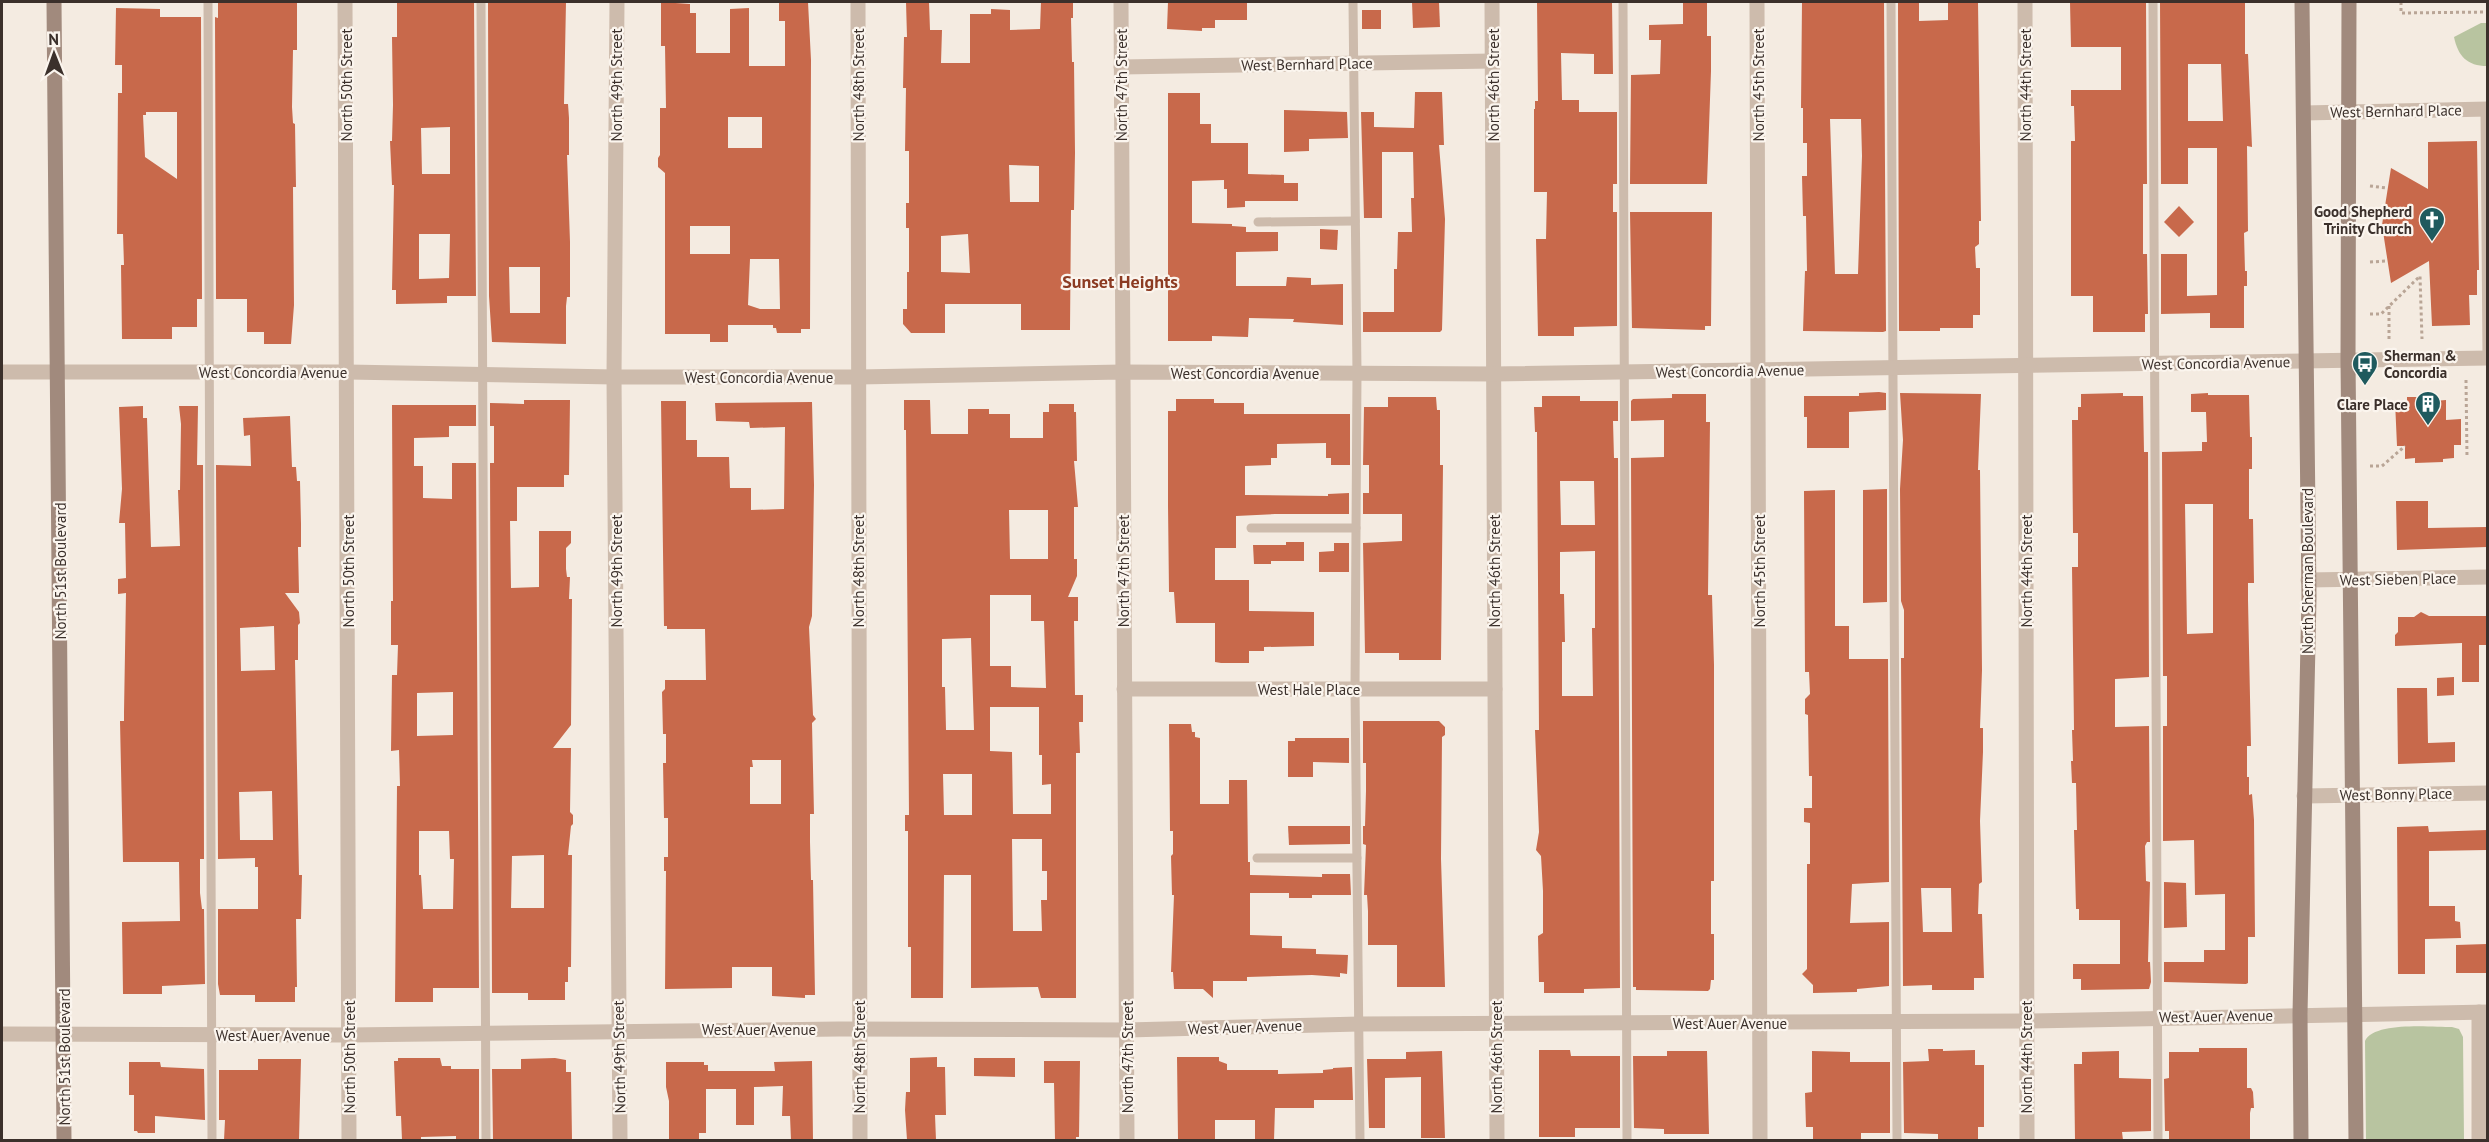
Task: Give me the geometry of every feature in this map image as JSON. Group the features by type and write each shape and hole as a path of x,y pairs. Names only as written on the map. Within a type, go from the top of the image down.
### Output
{"main road":[{"name":"North 51st Boulevard","path":"54,2 64,1140"},
{"name":"North Sherman Boulevard","path":"2301,1140 2300,1014 2308,580 2302,2"},
{"path":"2349,2 2348,360 2356,1140"}],"street":[{"name":"North 50th Street","path":"345,2 349,1140"},
{"name":"North 49th Street","path":"617,2 614,377 620,1140"},
{"name":"North 48th Street","path":"858,2 860,1140"},
{"name":"North 47th Street","path":"1121,2 1127,1140"},
{"name":"North 46th Street","path":"1492,2 1497,1140"},
{"name":"North 45th Street","path":"1757,2 1760,1140"},
{"name":"North 44th Street","path":"2025,2 2027,1140"},
{"name":"West Bernhard Place","path":"1122,67 1493,61"},
{"name":"West Bernhard Place","path":"2304,113 2486,110"},
{"name":"West Concordia Avenue","path":"2,372 348,372 614,377 858,377 1122,372 1494,374 2487,358"},
{"name":"West Sieben Place","path":"2308,580 2487,577"},
{"name":"West Hale Place","path":"1124,689 1495,689"},
{"name":"West Bonny Place","path":"2304,796 2487,793"},
{"name":"West Auer Avenue","path":"2,1034 348,1035 619,1030 1127,1030 1359,1024 2026,1021 2483,1012"},
{"path":"2479,1140 2483,1012"}],"lane":[{"path":"208,2 212,1140"},
{"path":"481,2 486,1140"},
{"path":"1353,2 1357,373 1355,689 1360,1140"},
{"path":"1623,2 1627,1140"},
{"path":"1891,2 1897,1140"},
{"path":"2153,2 2158,1140"},
{"path":"2486,110 2487,358"},
{"path":"1258,222 1355,221"},
{"path":"1251,528 1356,528"},
{"path":"1257,858 1357,858"}],"path":[{"path":"2401,2 2401,13 2487,12"},
{"path":"2370,186 2387,188"},
{"path":"2370,262 2387,261"},
{"path":"2370,314 2381,314 2420,276 2422,339"},
{"path":"2389,306 2389,339"},
{"path":"2466,380 2467,457"},
{"path":"2370,466 2382,466 2405,446"}],"green space":[{"path":"2481,23 2487,23 2487,66 2480,66 2464,59 2454,37"},
{"path":"2452,1027 2459,1029 2463,1037 2464,1140 2366,1140 2365,1041 2380,1030 2391,1028"}],"building":[{"path":"218,2 297,2 297,50 293,50 292,107 295,124 296,187 293,187 294,305 291,344 264,344 264,332 247,332 247,299 216,299 215,17 218,18"},
{"path":"397,2 474,2 476,296 447,296 447,303 396,304 396,290 392,290 394,185 392,185 390,141 392,141 393,105 392,37 397,37","holes":["450,127 450,174 422,174 421,128","419,234 450,234 449,278 419,279"]},
{"path":"488,2 566,2 564,104 568,104 569,118 569,155 567,155 570,297 567,297 566,306 566,344 492,342 489,296","holes":["509,267 540,267 540,313 510,313"]},
{"path":"661,2 690,4 690,13 696,13 696,53 730,53 730,9 749,8 749,66 785,66 785,21 779,21 779,2 808,2 811,60 810,329 801,329 801,333 777,333 773,325 728,325 728,342 710,342 710,334 665,334 665,173 658,167 660,108 666,108 665,46 661,46","holes":["728,117 762,117 762,148 728,148","690,226 730,226 730,254 690,254","750,259 779,259 780,309 760,309 748,305"]},
{"path":"906,2 929,2 930,30 942,30 941,63 970,63 970,14 991,14 991,9 1010,10 1010,30 1040,29 1041,2 1073,2 1073,18 1071,18 1075,153 1074,210 1071,210 1070,330 1021,330 1021,304 945,304 945,333 911,333 903,324 903,309 907,309 907,272 909,272 909,228 906,228 906,203 909,203 909,151 905,151 906,88 903,88 904,37 907,37","holes":["1009,165 1039,166 1039,202 1010,202","968,234 970,273 941,272 941,236"]},
{"path":"1168,2 1247,2 1247,20 1215,20 1215,28 1202,28 1202,31 1167,29"},
{"path":"1412,2 1439,2 1440,27 1413,28"},
{"path":"1537,2 1612,2 1613,74 1594,74 1594,54 1561,53 1562,100 1579,100 1579,112 1617,112 1617,184 1613,184 1613,212 1617,212 1617,326 1574,327 1574,336 1538,336 1536,239 1546,239 1547,192 1534,192 1534,109 1535,101 1538,101"},
{"path":"1683,2 1707,2 1707,36 1711,36 1711,71 1707,184 1630,184 1631,75 1660,74 1661,40 1649,40 1649,25 1683,24"},
{"path":"1802,2 1884,2 1886,331 1803,331 1805,271 1807,271 1806,216 1803,216 1802,176 1807,176 1807,143 1803,143 1803,108 1801,108","holes":["1830,119 1861,119 1858,274 1835,274"]},
{"path":"1898,2 1919,2 1919,21 1948,20 1948,2 1978,2 1981,221 1979,221 1979,244 1975,247 1976,268 1980,268 1980,315 1973,315 1973,328 1899,331"},
{"path":"2070,2 2146,2 2147,184 2143,184 2143,254 2147,254 2148,314 2145,314 2145,332 2093,332 2093,296 2071,296 2071,141 2075,141 2071,90 2121,90 2121,47 2071,47"},
{"path":"2160,2 2245,2 2245,54 2248,54 2252,147 2247,146 2248,231 2244,233 2247,286 2244,286 2244,328 2210,328 2210,313 2161,314 2161,254 2187,254 2187,296 2217,295 2217,148 2188,148 2188,184 2161,184","holes":["2188,64 2221,64 2223,121 2188,121"]},
{"path":"116,8 160,9 160,17 201,17 202,299 197,299 197,327 172,327 172,339 122,339 123,234 117,234 118,93 122,93 122,65 115,65","holes":["146,112 177,112 177,179 145,157 143,115 146,115"]},
{"path":"1362,10 1381,10 1381,29 1362,29"},
{"path":"1415,92 1442,92 1444,145 1439,145 1445,219 1442,330 1440,332 1363,332 1363,312 1394,312 1394,269 1397,269 1398,232 1412,232 1411,198 1414,198 1413,152 1382,152 1382,218 1364,218 1361,112 1374,112 1374,127 1414,128"},
{"path":"1168,93 1200,93 1200,124 1211,124 1211,143 1248,143 1248,174 1284,175 1284,183 1298,183 1298,201 1245,201 1245,207 1227,208 1227,189 1224,189 1224,180 1192,181 1192,223 1232,224 1232,226 1246,227 1246,232 1278,232 1278,251 1236,252 1236,286 1286,286 1287,277 1311,278 1311,285 1343,284 1343,325 1293,322 1294,319 1249,318 1248,337 1212,336 1212,341 1168,341"},
{"path":"1284,110 1347,112 1348,138 1309,139 1309,151 1284,152"},
{"name":"Good Shepherd Trinity Church","path":"2477,141 2479,270 2477,270 2477,295 2469,295 2470,325 2432,326 2429,261 2391,283 2382,225 2391,168 2428,189 2428,142"},
{"path":"2179,206 2194,222 2179,237 2164,222"},
{"path":"1630,212 1712,212 1711,326 1705,326 1705,330 1632,328"},
{"path":"1320,229 1338,230 1337,250 1320,249"},
{"path":"1859,393 1886,393 1886,410 1849,412 1849,448 1807,448 1804,396 1859,396"},
{"path":"1900,393 1981,394 1978,470 1980,470 1982,670 1980,728 1983,728 1983,752 1980,821 1982,882 1979,884 1978,914 1982,914 1984,978 1974,978 1974,990 1932,990 1932,985 1903,986 1901,658 1904,658 1904,610 1901,601 1900,489 1903,440","holes":["1921,888 1951,888 1952,932 1923,932"]},
{"path":"2123,393 2123,396 2143,396 2144,452 2148,452 2149,677 2115,679 2115,727 2149,726 2150,842 2147,842 2145,846 2146,881 2150,882 2148,962 2150,962 2151,982 2149,989 2081,990 2081,979 2073,979 2073,964 2120,964 2120,920 2079,920 2079,909 2076,909 2074,830 2077,830 2076,783 2072,783 2071,761 2073,761 2072,730 2074,730 2072,567 2078,567 2078,533 2073,533 2072,420 2078,420 2081,394"},
{"path":"1672,394 1706,394 1706,422 1710,422 1708,595 1712,595 1714,665 1714,881 1711,881 1711,934 1714,934 1714,980 1711,980 1708,991 1636,990 1636,987 1633,987 1631,458 1664,457 1664,420 1631,421 1631,401 1633,399 1672,398"},
{"path":"2191,394 2249,395 2252,469 2249,469 2249,519 2253,519 2254,583 2248,583 2251,746 2247,746 2247,777 2249,777 2249,795 2252,794 2254,820 2255,937 2248,937 2248,983 2246,984 2164,982 2164,962 2204,962 2204,950 2225,950 2225,894 2195,895 2194,840 2163,841 2163,726 2167,726 2167,676 2163,676 2162,452 2202,451 2202,442 2207,442 2206,412 2191,412","holes":["2185,504 2213,504 2213,633 2187,634"]},
{"path":"1542,396 1580,396 1580,401 1618,401 1618,421 1613,421 1614,458 1618,458 1620,988 1584,989 1584,993 1544,993 1544,982 1539,982 1538,936 1543,933 1543,891 1541,856 1536,850 1539,832 1535,730 1539,730 1537,432 1535,432 1534,407 1542,407","holes":["1560,481 1594,481 1595,525 1561,525","1595,551 1595,628 1592,628 1593,696 1562,696 1562,642 1565,642 1564,594 1560,594 1560,552"]},
{"path":"1388,397 1436,397 1437,410 1440,410 1440,465 1443,465 1441,660 1399,660 1399,653 1365,653 1363,543 1402,541 1402,514 1363,514 1363,493 1369,493 1369,465 1363,465 1364,407 1388,407"},
{"name":"Clare Place","path":"2407,397 2434,397 2434,401 2446,400 2446,420 2461,419 2461,445 2454,445 2454,458 2443,459 2443,462 2415,463 2415,458 2405,459 2405,446 2397,446 2395,401 2407,401"},
{"path":"1176,399 1214,399 1214,403 1244,403 1244,414 1350,414 1350,465 1331,465 1331,458 1326,458 1326,443 1277,444 1277,458 1271,458 1271,465 1245,466 1245,495 1328,496 1328,494 1349,493 1349,514 1236,516 1236,548 1215,548 1215,580 1249,580 1249,611 1314,612 1314,646 1264,647 1264,651 1249,651 1249,663 1215,662 1215,623 1176,623 1174,592 1169,592 1168,411 1176,411"},
{"path":"524,400 570,400 569,475 564,475 564,487 517,487 517,521 510,521 511,588 539,587 539,531 571,531 571,543 566,548 566,569 567,577 570,577 569,599 572,599 571,725 553,748 571,748 570,812 573,815 573,824 568,855 572,855 571,967 568,967 568,982 565,982 565,1000 528,1000 528,993 492,993 490,463 494,463 494,426 490,426 490,403 524,404","holes":["544,855 544,908 511,908 512,856"]},
{"path":"904,400 930,400 931,434 968,434 968,409 989,409 989,414 1010,414 1010,438 1043,438 1043,412 1049,412 1049,404 1074,404 1077,461 1074,461 1078,507 1074,507 1074,559 1077,559 1077,576 1068,597 1078,597 1078,621 1074,621 1075,695 1083,695 1083,722 1079,722 1080,753 1076,753 1076,998 1041,998 1038,987 971,988 971,875 944,875 943,998 911,998 911,947 908,947 908,831 905,831 905,815 909,815 906,430 904,430","holes":["1009,510 1048,510 1048,559 1010,559","990,595 1031,595 1031,621 1044,621 1046,688 1011,687 1011,666 990,666","971,638 974,730 946,730 945,687 942,687 942,639","990,707 1039,707 1039,755 1042,755 1042,785 1051,784 1051,814 1013,814 1012,752 990,751","943,774 972,774 972,815 944,815","1012,839 1042,839 1042,871 1047,871 1047,900 1041,900 1042,931 1013,931"]},
{"path":"661,401 686,401 686,440 697,440 697,457 729,457 730,488 751,488 751,510 784,509 785,427 750,428 749,422 716,421 715,403 812,402 814,485 812,616 809,627 813,715 816,719 812,723 814,814 810,814 810,842 815,995 805,995 805,998 772,996 772,967 732,967 732,988 665,989 666,871 664,871 664,857 668,857 668,818 664,818 663,763 666,763 666,734 663,734 662,692 665,689 665,680 706,680 705,629 667,629 667,626 664,626","holes":["752,760 781,760 781,804 750,804"]},
{"path":"392,405 476,405 476,426 449,426 449,437 414,438 414,466 423,466 423,498 452,499 452,463 476,463 479,988 433,988 433,1002 395,1002 397,786 400,786 399,750 391,751 392,675 397,675 398,645 391,645 391,601 393,601","holes":["453,692 453,735 417,736 417,693","419,831 449,831 450,859 454,859 453,909 423,909 421,875 419,875"]},
{"path":"143,406 143,418 147,418 151,547 180,546 178,490 180,490 181,424 179,406 198,406 197,465 203,465 204,859 200,859 200,893 202,909 204,909 205,984 162,986 162,994 123,994 122,922 180,921 179,862 123,862 120,721 124,721 126,593 118,594 118,579 126,578 125,523 119,523 122,489 119,407"},
{"path":"290,416 292,467 296,467 297,481 300,481 299,593 285,593 299,612 300,623 298,625 298,660 295,660 299,875 302,875 301,919 296,919 297,987 295,987 295,1002 255,1002 255,995 220,995 218,984 218,909 258,909 258,867 255,867 255,858 218,859 216,465 251,466 250,435 244,436 243,418","holes":["274,626 275,670 241,671 240,628","272,791 273,840 240,840 239,792"]},
{"path":"1887,489 1887,602 1863,603 1863,490"},
{"path":"1835,490 1835,626 1849,626 1849,659 1888,659 1889,882 1852,884 1850,923 1889,922 1889,986 1857,989 1857,992 1813,993 1813,985 1802,974 1807,969 1807,864 1810,864 1810,823 1804,822 1804,808 1812,808 1808,715 1805,714 1805,699 1810,694 1809,672 1805,672 1804,491"},
{"path":"2396,501 2428,501 2428,528 2487,527 2487,547 2397,550"},
{"path":"1286,542 1304,542 1304,561 1271,561 1271,564 1254,564 1253,545 1286,545"},
{"path":"1334,543 1349,543 1349,572 1319,572 1319,552 1334,551"},
{"path":"2421,612 2429,616 2487,616 2487,645 2479,645 2479,682 2462,682 2462,643 2395,646 2398,617 2414,617"},
{"path":"2454,677 2454,695 2437,696 2437,678"},
{"path":"2397,688 2427,688 2428,743 2455,742 2455,762 2398,764"},
{"path":"1363,721 1439,721 1445,727 1445,735 1442,737 1441,859 1445,987 1397,987 1397,945 1368,945 1367,895 1364,895 1366,845 1363,844 1363,826 1365,826 1366,763 1363,763"},
{"path":"1169,724 1191,724 1195,737 1200,738 1200,804 1229,804 1229,780 1247,780 1250,875 1322,877 1322,874 1350,874 1351,895 1312,895 1312,898 1289,898 1289,893 1250,893 1250,935 1282,936 1282,948 1316,949 1316,954 1348,955 1347,974 1340,973 1340,977 1312,975 1247,977 1247,981 1213,981 1213,998 1203,989 1174,989 1173,972 1171,972 1174,895 1172,895 1171,856 1173,854 1173,831 1170,831"},
{"path":"1295,738 1349,738 1349,763 1313,762 1313,777 1288,777 1288,741 1295,741"},
{"path":"1288,826 1350,826 1350,844 1289,845"},
{"path":"2428,826 2429,832 2487,830 2487,850 2429,851 2429,906 2455,906 2455,921 2460,922 2461,938 2425,939 2425,974 2398,974 2397,827"},
{"path":"2164,882 2186,883 2187,927 2164,928"},
{"path":"2487,944 2487,973 2456,973 2456,945"},
{"path":"2199,1048 2247,1048 2247,1088 2251,1088 2253,1092 2254,1108 2251,1108 2250,1113 2250,1140 2169,1140 2169,1131 2165,1131 2164,1079 2169,1078 2169,1052 2199,1052"},
{"path":"1928,1049 1975,1050 1975,1065 1984,1065 1984,1127 1978,1127 1978,1139 1938,1140 1938,1134 1904,1133 1903,1062 1929,1061"},
{"path":"1539,1050 1570,1050 1571,1056 1620,1056 1620,1128 1575,1128 1575,1137 1539,1137"},
{"path":"1442,1051 1445,1138 1421,1138 1421,1077 1385,1078 1385,1128 1369,1128 1367,1059 1406,1059 1406,1052"},
{"path":"1667,1051 1707,1051 1709,1134 1664,1134 1664,1129 1634,1128 1633,1056 1667,1056"},
{"path":"1812,1051 1850,1052 1850,1062 1890,1062 1890,1133 1861,1133 1861,1140 1813,1140 1813,1127 1806,1127 1805,1093 1812,1092"},
{"path":"2119,1051 2119,1078 2151,1079 2151,1131 2122,1132 2123,1140 2075,1140 2074,1064 2082,1064 2082,1052"},
{"path":"937,1057 937,1067 945,1067 946,1115 935,1115 936,1140 907,1140 905,1110 906,1092 910,1092 910,1058"},
{"path":"1177,1057 1219,1057 1219,1061 1227,1064 1227,1070 1278,1070 1278,1074 1323,1073 1323,1070 1352,1067 1353,1100 1314,1100 1314,1108 1275,1108 1274,1140 1255,1140 1255,1120 1215,1120 1215,1140 1178,1140"},
{"path":"398,1058 440,1058 442,1066 451,1066 451,1069 479,1069 479,1140 456,1140 456,1136 402,1140 401,1116 396,1116 394,1061 398,1061"},
{"path":"974,1058 1015,1058 1015,1077 974,1076"},
{"path":"258,1059 301,1059 299,1140 224,1140 225,1120 219,1120 219,1070 258,1070"},
{"path":"521,1059 566,1060 566,1072 571,1072 572,1140 493,1140 492,1069 521,1069"},
{"path":"812,1061 813,1140 791,1140 790,1116 782,1116 783,1086 754,1087 754,1125 736,1125 736,1089 706,1089 706,1133 699,1133 699,1140 669,1140 666,1062 704,1062 704,1065 708,1065 708,1071 775,1071 774,1062"},
{"path":"1044,1061 1080,1061 1079,1137 1076,1137 1076,1140 1055,1140 1054,1083 1044,1083"},
{"path":"129,1062 160,1062 161,1067 204,1069 205,1120 155,1116 155,1133 134,1131 134,1095 129,1095"}],"place":[{"name":"Good Shepherd Trinity Church","path":"2432,243"},
{"name":"Sherman & Concordia","path":"2365,387"},
{"name":"Clare Place","path":"2428,427"}],"district":[{"name":"Sunset Heights","path":"1120,281"}]}
